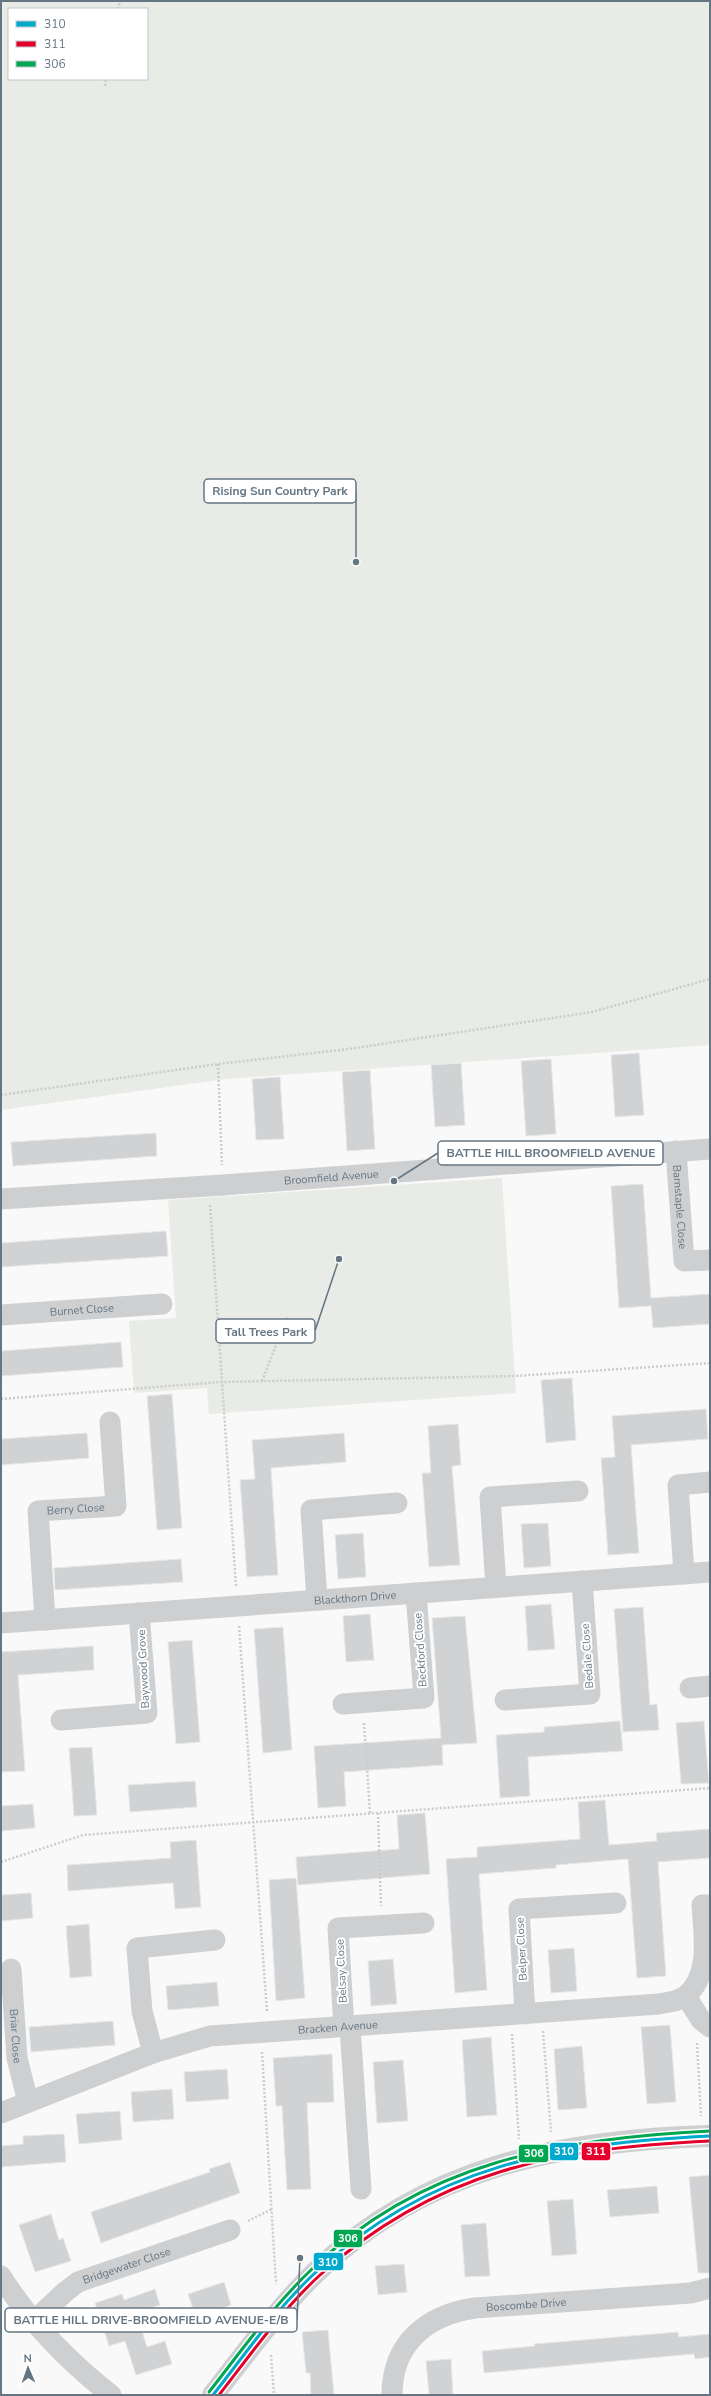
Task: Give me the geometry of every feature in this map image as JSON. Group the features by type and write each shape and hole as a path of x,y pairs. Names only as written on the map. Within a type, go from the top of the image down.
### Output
{"street":[{"name":"Broomfield Avenue","path":"1,1199 223,1186 710,1149"},
{"name":"Barnstaple Close","path":"676,1151 684,1261 710,1260"},
{"name":"Burnet Close","path":"1,1315 162,1304"},
{"name":"Berry Close","path":"45,1620 38,1511 116,1506 110,1422"},
{"path":"684,1574 678,1485 710,1482"},
{"path":"496,1587 490,1497 578,1491"},
{"path":"317,1600 311,1510 397,1503"},
{"name":"Blackthorn Drive","path":"1,1623 710,1572"},
{"name":"Bedale Close","path":"504,1700 590,1694 582,1581"},
{"name":"Beckford Close","path":"353,1703 424,1698 416,1593"},
{"name":"Baywood Grove","path":"61,1720 147,1713 139,1613"},
{"name":"Belper Close","path":"526,2014 519,1909 616,1903"},
{"path":"706,2024 686,1996 696,1989 706,1966 702,1905 710,1904"},
{"name":"Belsay Close","path":"347,2027 338,1928 424,1923"},
{"path":"153,2053 142,2011 138,1948 214,1940"},
{"name":"Briar Close","path":"11,1969 17,2058 28,2102"},
{"name":"Bracken Avenue","path":"1,2113 153,2053 210,2036 261,2031 347,2027 659,2004 675,2001 686,1996"},
{"path":"347,2027 361,2189"},
{"path":"213,2395 258,2338 317,2270 382,2219 429,2194 459,2180 521,2158 552,2151 607,2143 706,2136"},
{"name":"Bridgewater Close","path":"34,2321 78,2282 230,2230"},
{"path":"1,2276 34,2321 103,2393"},
{"name":"Boscombe Drive","path":"392,2395 394,2372 404,2348 423,2328 445,2315 475,2308 691,2293 710,2288"}],"path":[{"path":"105,86 106,80"},
{"path":"1,1095 218,1064 349,1049 592,1012 710,979"},
{"path":"218,1064 223,1186"},
{"path":"262,1381 287,1316"},
{"path":"1,1399 262,1381 515,1376 710,1364"},
{"path":"353,1703 370,1813"},
{"path":"1,1862 83,1834 710,1788"},
{"path":"378,1813 381,1925"},
{"path":"526,2014 552,2151"},
{"path":"521,2158 526,2014"},
{"path":"706,2024 696,2031 706,2136"},
{"path":"261,2031 276,2284 271,2290"},
{"path":"230,2230 272,2209"},
{"path":"258,2338 271,2349 274,2395"}],"shaded area":[{"path":"1,1 710,1 710,1045 226,1079 1,1110"},
{"path":"502,1178 516,1393 209,1414 207,1388 134,1393 129,1321 176,1318 168,1200"}],"building":[{"path":"639,1053 644,1115 615,1117 611,1055"},
{"path":"551,1059 556,1134 526,1136 521,1061"},
{"path":"461,1063 465,1125 435,1127 431,1065"},
{"path":"370,1070 375,1149 347,1151 342,1072"},
{"path":"280,1077 284,1139 256,1140 252,1079"},
{"path":"156,1133 157,1156 13,1166 11,1142"},
{"path":"643,1184 651,1298 710,1294 710,1324 653,1328 651,1306 619,1308 611,1186"},
{"path":"166,1231 168,1256 1,1267 1,1243"},
{"path":"121,1342 123,1367 1,1376 1,1351"},
{"path":"572,1378 576,1440 546,1443 541,1380"},
{"path":"172,1394 182,1528 157,1530 147,1396"},
{"path":"706,1409 708,1439 631,1445 639,1553 608,1555 601,1458 615,1457 612,1416"},
{"path":"458,1424 461,1465 452,1466 460,1565 429,1567 422,1473 431,1473 428,1426"},
{"path":"87,1433 89,1458 1,1465 1,1439"},
{"path":"344,1433 346,1462 271,1468 278,1575 247,1577 240,1480 255,1479 252,1440"},
{"path":"548,1523 551,1566 524,1568 521,1524"},
{"path":"363,1533 366,1577 338,1579 335,1535"},
{"path":"181,1559 183,1582 55,1590 54,1568"},
{"path":"551,1604 555,1649 528,1651 525,1606"},
{"path":"643,1607 650,1705 657,1704 659,1730 623,1732 614,1609"},
{"path":"370,1614 374,1660 346,1662 343,1616"},
{"path":"465,1616 477,1743 442,1745 443,1765 344,1772 346,1806 318,1808 314,1746 441,1738 432,1618"},
{"path":"283,1627 292,1750 263,1753 254,1629"},
{"path":"192,1640 200,1742 176,1744 168,1642"},
{"path":"93,1646 94,1670 18,1675 25,1771 1,1772 1,1652"},
{"path":"620,1721 623,1751 528,1757 530,1796 500,1798 496,1735 544,1732 544,1727"},
{"path":"704,1721 709,1783 681,1784 676,1723"},
{"path":"92,1747 97,1815 74,1816 69,1748"},
{"path":"195,1781 197,1807 130,1812 128,1785"},
{"path":"605,1800 609,1845 657,1841 656,1833 710,1829 710,1858 658,1862 666,1976 637,1978 628,1859 556,1865 556,1868 479,1874 487,1990 455,1993 446,1859 477,1857 477,1847 580,1839 578,1802"},
{"path":"33,1804 35,1828 1,1831 1,1806"},
{"path":"425,1813 430,1874 298,1885 296,1857 399,1849 397,1815"},
{"path":"196,1840 201,1907 175,1909 173,1883 68,1891 67,1865 171,1858 170,1842"},
{"path":"296,1878 305,1998 276,2001 269,1880"},
{"path":"31,1893 33,1918 1,1921 1,1895"},
{"path":"89,1924 92,1976 70,1978 66,1926"},
{"path":"574,1948 577,1991 551,1993 548,1950"},
{"path":"393,1959 397,2004 371,2006 368,1961"},
{"path":"217,1982 219,2006 168,2010 166,1986"},
{"path":"113,2021 115,2045 31,2052 29,2027"},
{"path":"670,2025 676,2102 647,2104 641,2027"},
{"path":"491,2037 497,2115 467,2117 462,2040"},
{"path":"582,2046 587,2108 558,2110 554,2049"},
{"path":"332,2054 334,2102 307,2103 311,2189 287,2190 282,2106 276,2106 273,2058"},
{"path":"403,2060 408,2121 377,2123 373,2062"},
{"path":"227,2069 229,2099 186,2102 184,2072"},
{"path":"172,2089 174,2119 133,2122 131,2092"},
{"path":"120,2111 122,2140 79,2144 76,2114"},
{"path":"64,2134 66,2162 1,2167 1,2146 23,2144 23,2136"},
{"path":"230,2162 240,2193 101,2243 91,2212 210,2172 209,2169"},
{"path":"710,2175 710,2273 698,2273 689,2177"},
{"path":"657,2186 659,2213 610,2217 607,2190"},
{"path":"573,2199 577,2254 552,2256 547,2201"},
{"path":"51,2214 59,2240 63,2238 71,2261 35,2272 19,2225"},
{"path":"486,2223 490,2276 465,2277 461,2225"},
{"path":"404,2264 407,2292 378,2295 375,2266"},
{"path":"224,2282 231,2305 196,2317 188,2294"},
{"path":"155,2289 160,2305 136,2312 147,2347 165,2341 172,2364 136,2375 125,2341 109,2346 95,2303 122,2294 124,2300"},
{"path":"328,2330 334,2395 311,2395 310,2373 306,2373 302,2332"},
{"path":"678,2332 679,2337 710,2334 710,2357 695,2359 694,2354 484,2373 482,2351 535,2346 534,2344"},
{"path":"451,2359 453,2395 429,2395 426,2361"}],"transit line":[{"name":"306","path":"209,2392 271,2313 312,2269 355,2233 400,2203 447,2180 497,2162 548,2150 601,2140 710,2131"},
{"name":"310","path":"213,2395 262,2331 288,2300 316,2272 360,2236 405,2207 451,2184 500,2167 549,2154 601,2145 710,2136"},
{"name":"311","path":"219,2395 267,2333 320,2275 364,2239 409,2211 455,2188 502,2171 551,2159 602,2150 655,2144 710,2141"}],"place":[{"name":"Rising Sun Country Park","path":"356,562"},
{"name":"BATTLE HILL BROOMFIELD AVENUE","path":"394,1181"},
{"name":"Tall Trees Park","path":"339,1259"},
{"name":"BATTLE HILL DRIVE-BROOMFIELD AVENUE-E/B","path":"300,2258"}]}
